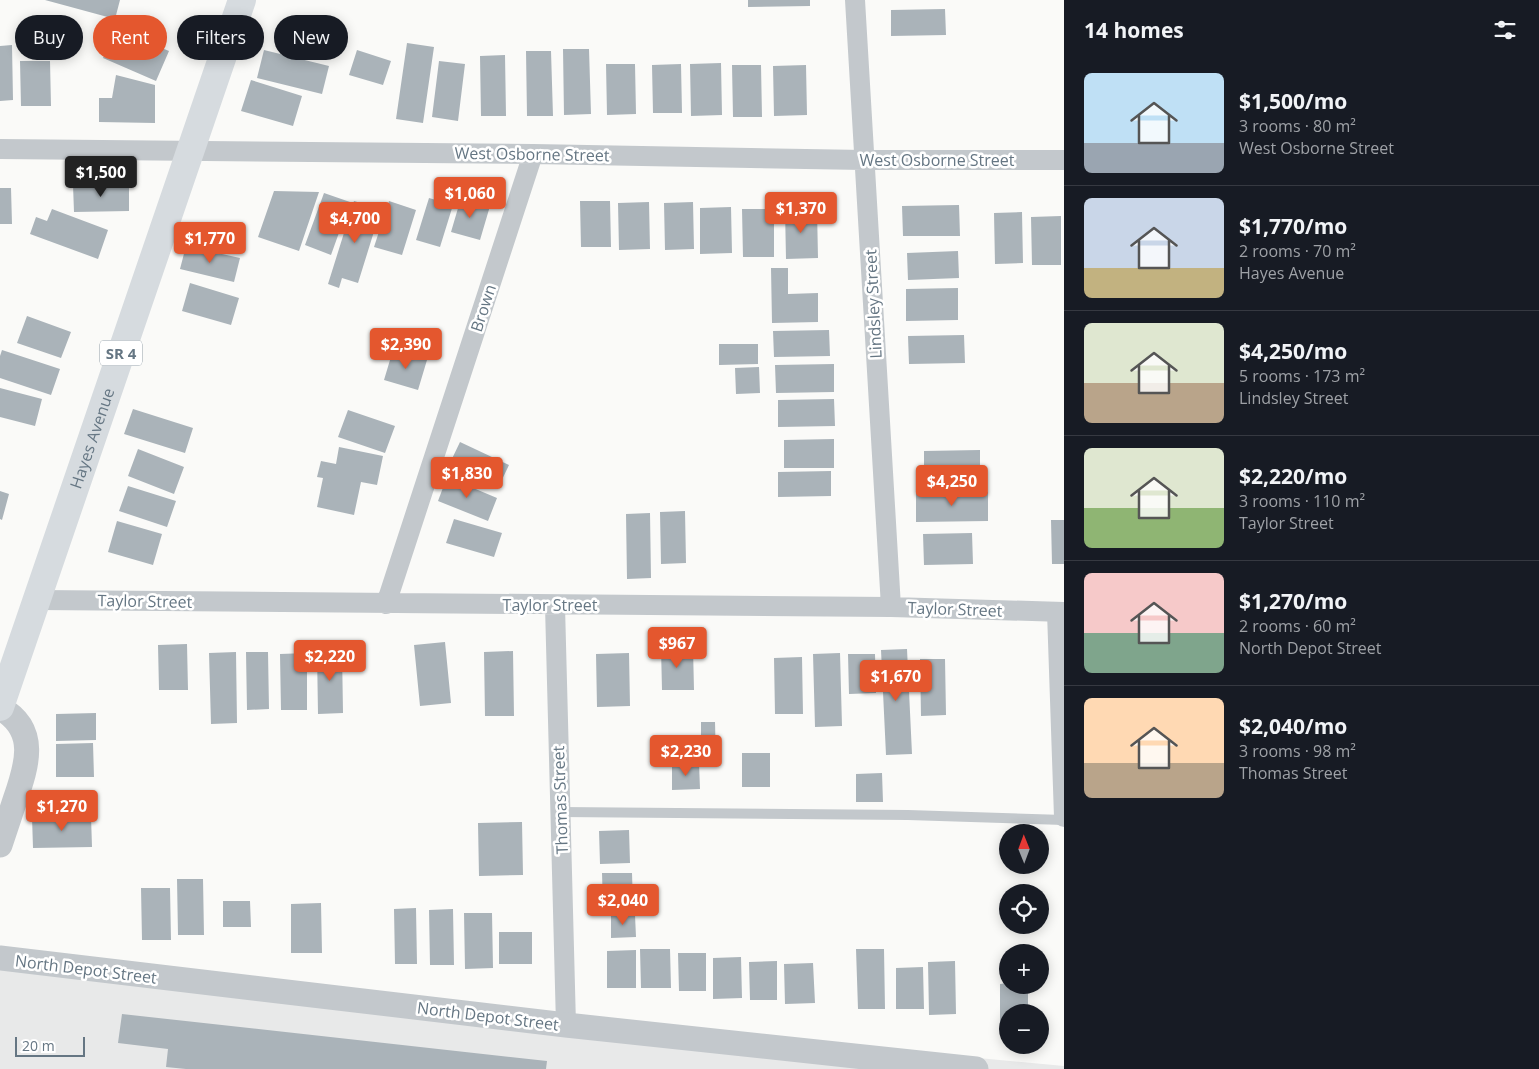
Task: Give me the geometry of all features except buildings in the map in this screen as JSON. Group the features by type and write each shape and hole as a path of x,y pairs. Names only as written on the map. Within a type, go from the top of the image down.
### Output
{"main road":[{"name":"Hayes Avenue","path":"0,707 242,0"}],"street":[{"name":"Lindsley Street","path":"855,0 891,607"},
{"name":"West Osborne Street","path":"0,149 534,154 864,160 1064,160"},
{"name":"Brown","path":"386,604 534,154"},
{"name":"Taylor Street","path":"37,600 555,606 891,607 1060,612"},
{"name":"Thomas Street","path":"555,606 566,1025"},
{"path":"1060,612 1064,818"},
{"path":"0,707 11,714 20,725 26,739 28,755 25,773 0,845"},
{"name":"North Depot Street","path":"0,958 566,1025 976,1069"}],"lane":[{"path":"561,812 1064,818"}],"shaded area":[{"path":"0,966 1064,1066 1064,1069 0,1069"}]}
